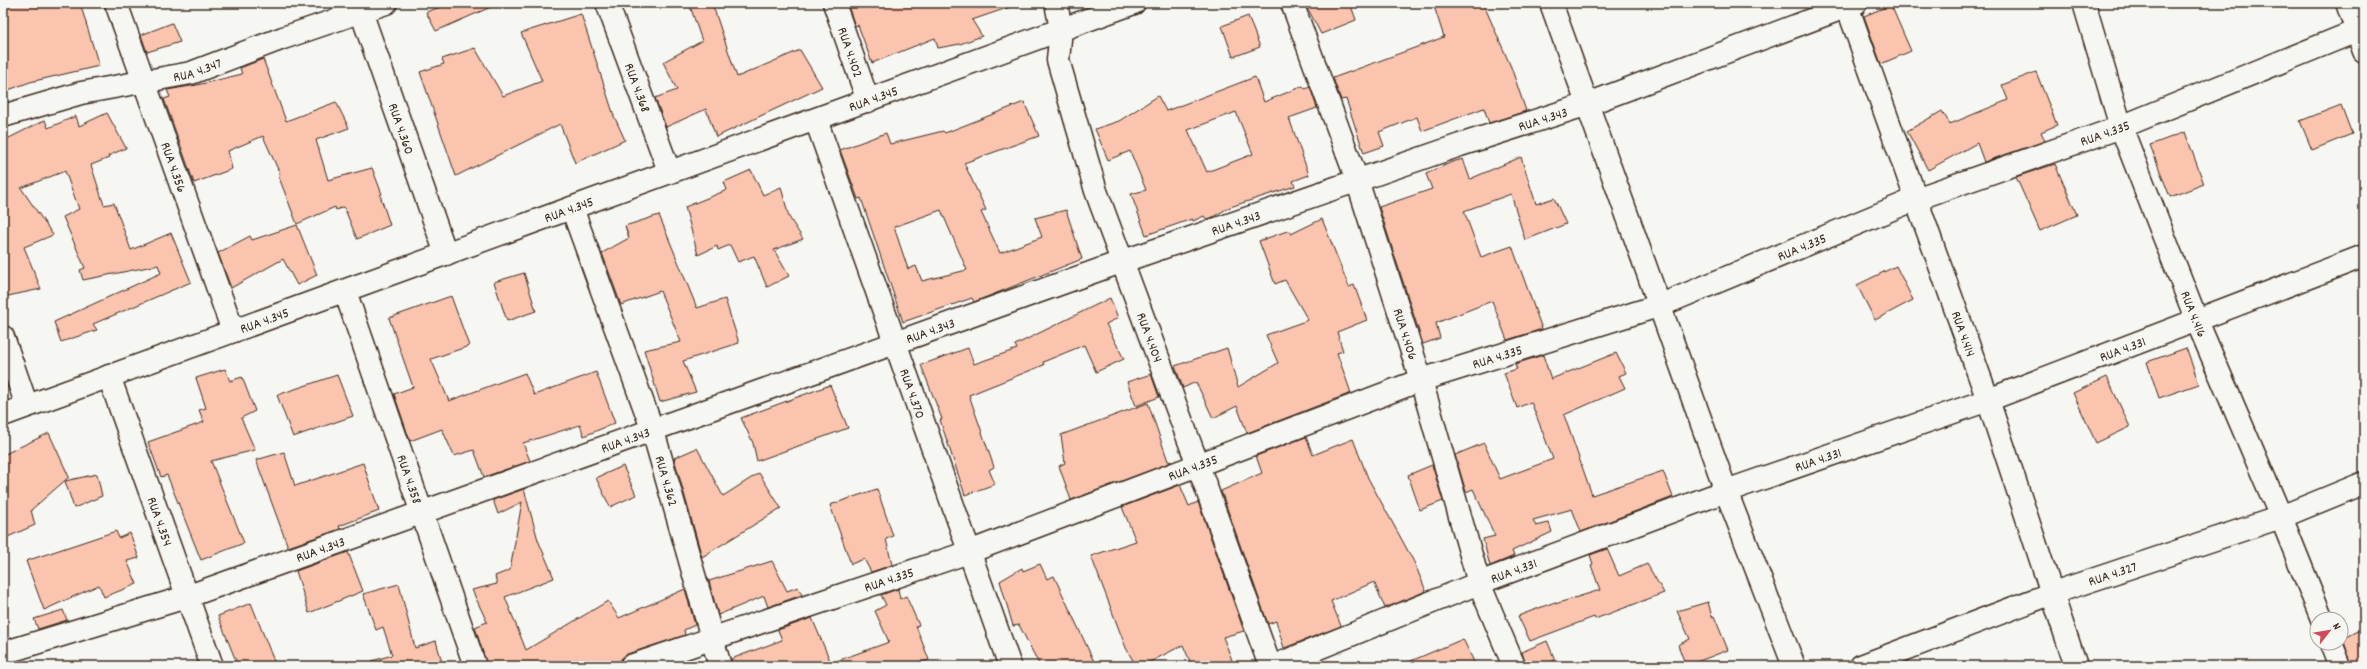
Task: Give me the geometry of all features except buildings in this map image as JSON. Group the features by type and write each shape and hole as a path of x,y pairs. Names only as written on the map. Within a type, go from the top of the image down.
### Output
{"street":[{"name":"RUA 4.356","path":"116,3 146,83 233,331"},
{"name":"RUA 4.347","path":"3,116 81,93 146,83 191,73 360,8 386,3"},
{"name":"RUA 4.368","path":"607,3 669,171"},
{"name":"RUA 4.402","path":"834,3 868,101"},
{"name":"RUA 4.404","path":"1056,3 1061,29 1058,60 1096,191 1121,262 1198,465 1270,666"},
{"name":"RUA 4.345","path":"3,414 345,291 669,171 816,120 1134,3"},
{"name":"RUA 4.406","path":"1292,3 1357,180 1421,380 1479,583 1514,666"},
{"path":"1551,3 1661,304 1726,491 1794,666"},
{"name":"RUA 4.416","path":"2084,3 2120,127 2197,321 2281,517 2319,611"},
{"path":"2347,3 2360,29 2364,51"},
{"name":"RUA 4.343","path":"3,652 186,597 653,431 893,343 1121,262 1357,180 1588,104 1850,4"},
{"name":"RUA 4.414","path":"1850,4 1916,199 1988,400 2050,594 2076,666"},
{"name":"RUA 4.360","path":"360,8 446,254"},
{"name":"RUA 4.335","path":"631,666 969,552 1421,380 1661,304 1916,199 2120,127 2360,29"},
{"name":"RUA 4.370","path":"816,120 893,343 1010,666"},
{"name":"RUA 4.362","path":"572,208 653,431 711,639 720,666"},
{"name":"RUA 4.331","path":"1274,666 1479,583 1726,491 1988,400 2364,256"},
{"name":"RUA 4.358","path":"345,291 475,666"},
{"path":"3,337 28,406"},
{"name":"RUA 4.354","path":"109,376 186,597 212,666"},
{"name":"RUA 4.327","path":"1861,666 2050,594 2281,517 2364,483"},
{"path":"2334,651 2340,666"}]}
